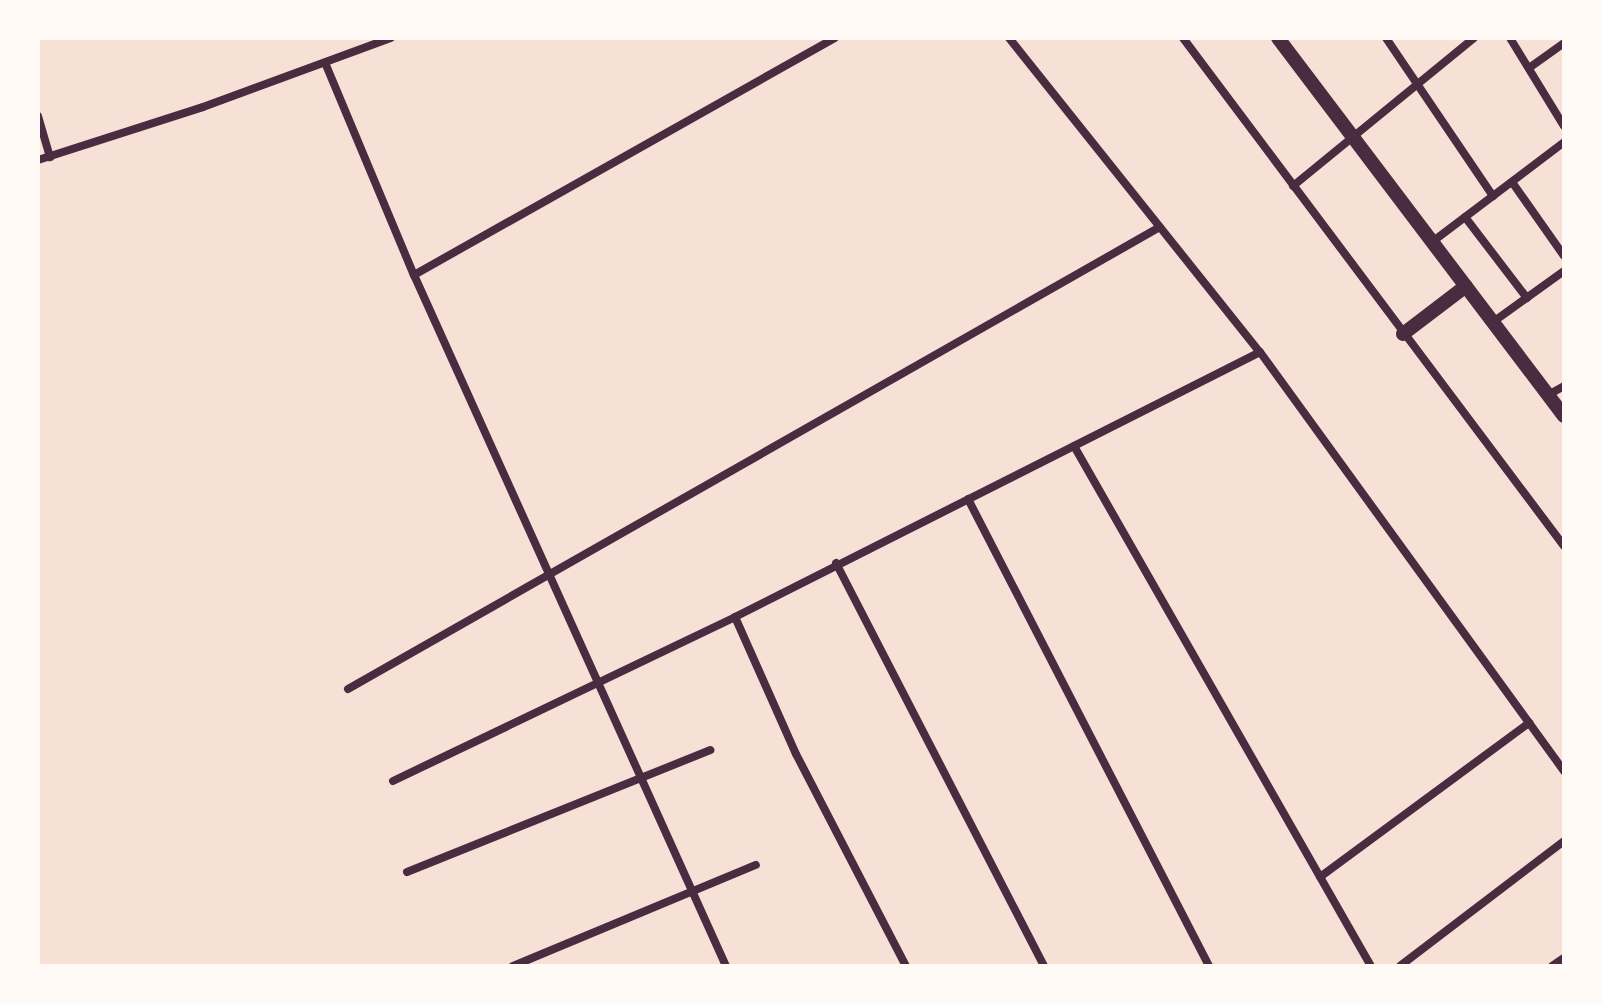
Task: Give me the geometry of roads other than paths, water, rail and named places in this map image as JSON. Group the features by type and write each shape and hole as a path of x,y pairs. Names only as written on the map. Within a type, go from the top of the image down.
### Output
{"street":[{"path":"38,160 326,65 391,38"},
{"path":"1009,38 1260,352 1564,771"},
{"path":"1183,38 1564,546"},
{"path":"1278,38 1564,416"},
{"path":"1386,38 1493,196"},
{"path":"1293,186 1474,38"},
{"path":"1510,38 1564,126"},
{"path":"414,275 830,39"},
{"path":"1529,68 1564,43"},
{"path":"326,65 414,275 726,966"},
{"path":"38,116 50,157"},
{"path":"1432,242 1564,142"},
{"path":"1512,182 1564,256"},
{"path":"1465,217 1527,298"},
{"path":"348,689 1160,227"},
{"path":"1493,322 1564,271"},
{"path":"1403,334 1466,286"},
{"path":"393,781 735,617 836,563 1260,352"},
{"path":"1548,395 1564,386"},
{"path":"1074,446 1371,966"},
{"path":"968,499 1209,966"},
{"path":"836,563 1044,966"},
{"path":"735,617 796,754 906,966"},
{"path":"1320,877 1529,723"},
{"path":"407,872 641,781 710,750"},
{"path":"1400,966 1564,841"},
{"path":"513,966 756,865"},
{"path":"1552,966 1564,958"}]}
